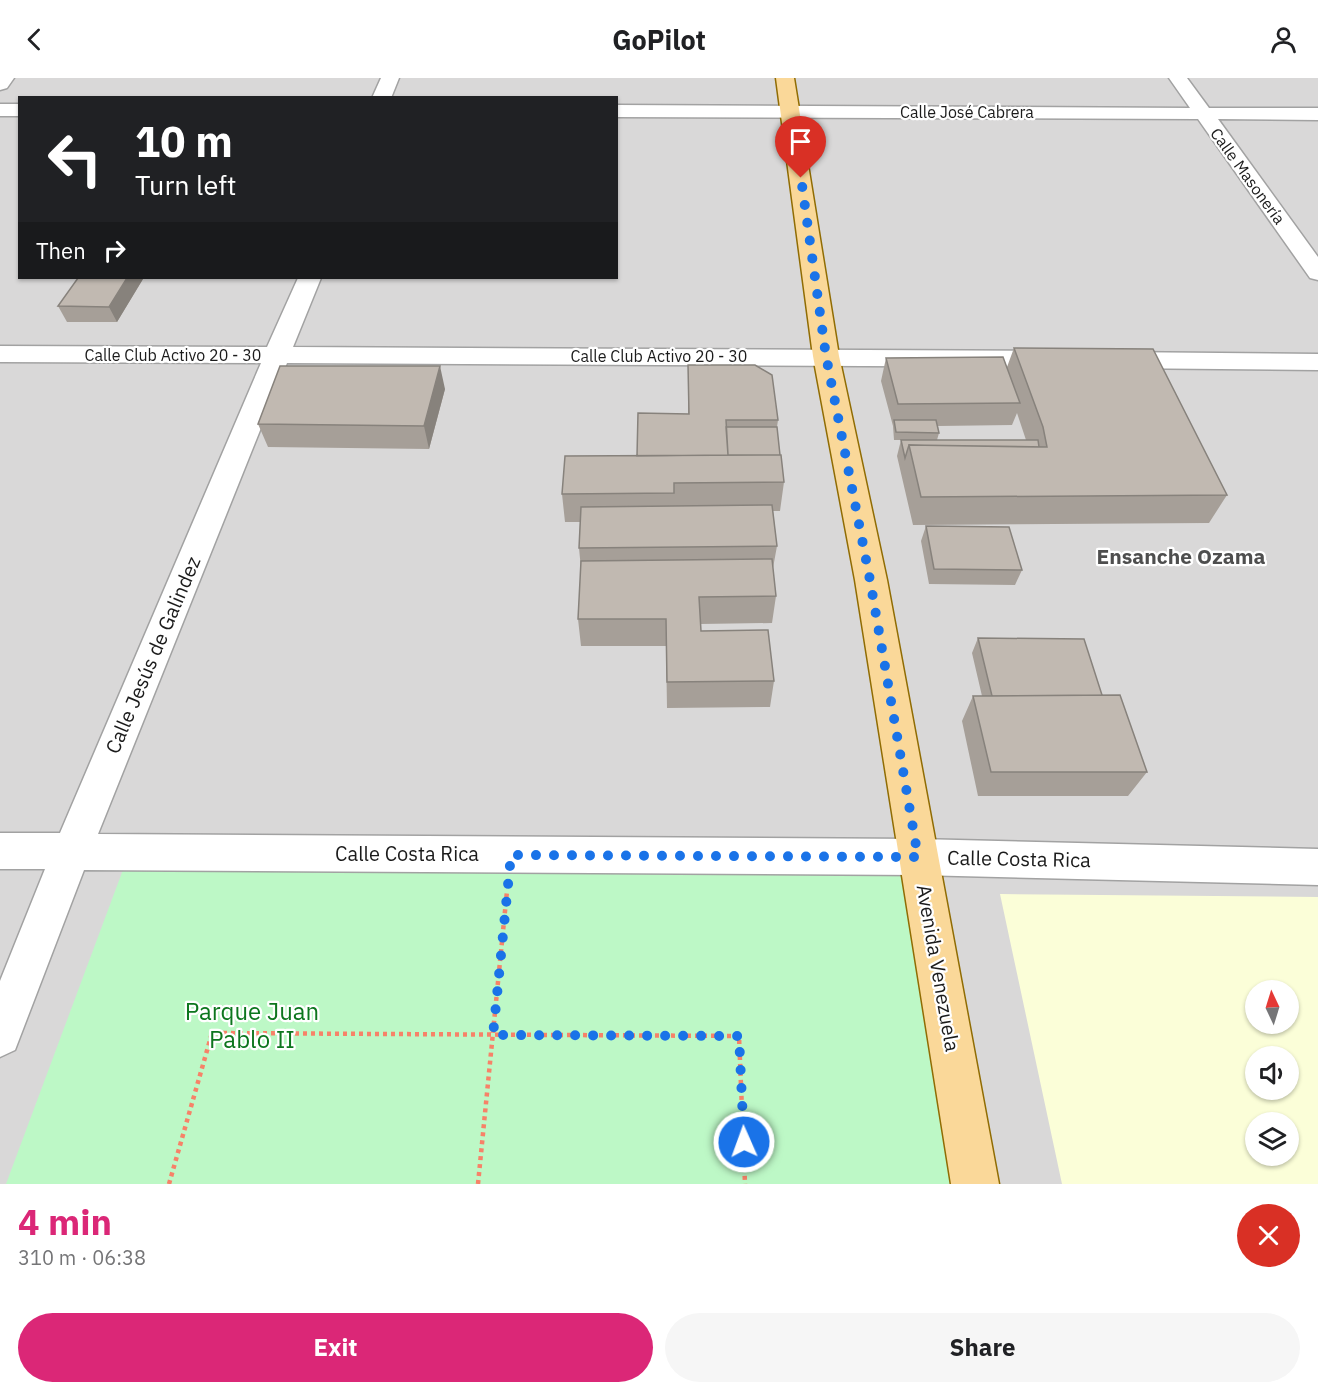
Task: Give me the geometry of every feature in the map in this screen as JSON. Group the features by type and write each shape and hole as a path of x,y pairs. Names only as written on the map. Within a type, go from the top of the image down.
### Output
{"main road":[{"name":"Avenida Venezuela","path":"785,78 826,356 870,580 975,1184"}],"street":[{"path":"0,84 5,78"},
{"path":"382,96 390,78"},
{"name":"Calle Masonería","path":"1178,78 1318,273"},
{"path":"0,110 18,110"},
{"name":"Calle José Cabrera","path":"618,111 1318,114"},
{"name":"Calle Jesús de Galindez","path":"0,1035 71,852 279,356 309,279"},
{"name":"Calle Club Activo 20 - 30","path":"0,354 826,356 1318,362"},
{"name":"Calle Costa Rica","path":"0,851 918,857 1318,867"}],"path":[{"path":"478,1184 511,855"},
{"path":"169,1184 212,1033 739,1036 745,1184"}],"shaded area":[{"path":"0,78 1318,78 1318,1184 0,1184"},
{"path":"1000,894 1318,897 1318,1184 1062,1184"}],"green space":[{"name":"Parque Juan Pablo II","path":"124,867 901,873 950,1184 6,1184"}],"building":[{"path":"77,279 126,279 109,307 58,306"},
{"path":"1014,348 1153,349 1227,495 921,497 909,445 1047,447 1043,427"},
{"path":"1003,357 1020,403 898,404 886,358"},
{"path":"688,365 755,365 772,375 778,420 726,420 728,455 637,456 638,413 689,414"},
{"path":"280,366 440,366 424,426 258,424"},
{"path":"894,420 936,420 939,433 896,432"},
{"path":"726,427 777,427 780,455 728,455"},
{"path":"901,440 1038,440 1039,447 909,445 905,458"},
{"path":"781,455 784,482 674,483 674,493 562,494 565,456"},
{"path":"772,505 777,546 579,548 581,507"},
{"path":"926,526 1009,527 1022,570 934,569"},
{"path":"772,559 776,596 699,597 701,631 768,630 774,681 667,682 666,619 578,619 581,561"},
{"path":"978,638 1084,639 1102,695 992,696"},
{"path":"1120,695 1147,772 991,772 973,696"}],"district":[{"name":"Ensanche Ozama","path":"1181,557"}],"route":[{"path":"744,1142 739,1036 493,1035 511,855 918,857 870,580 826,356 801,178"}]}
